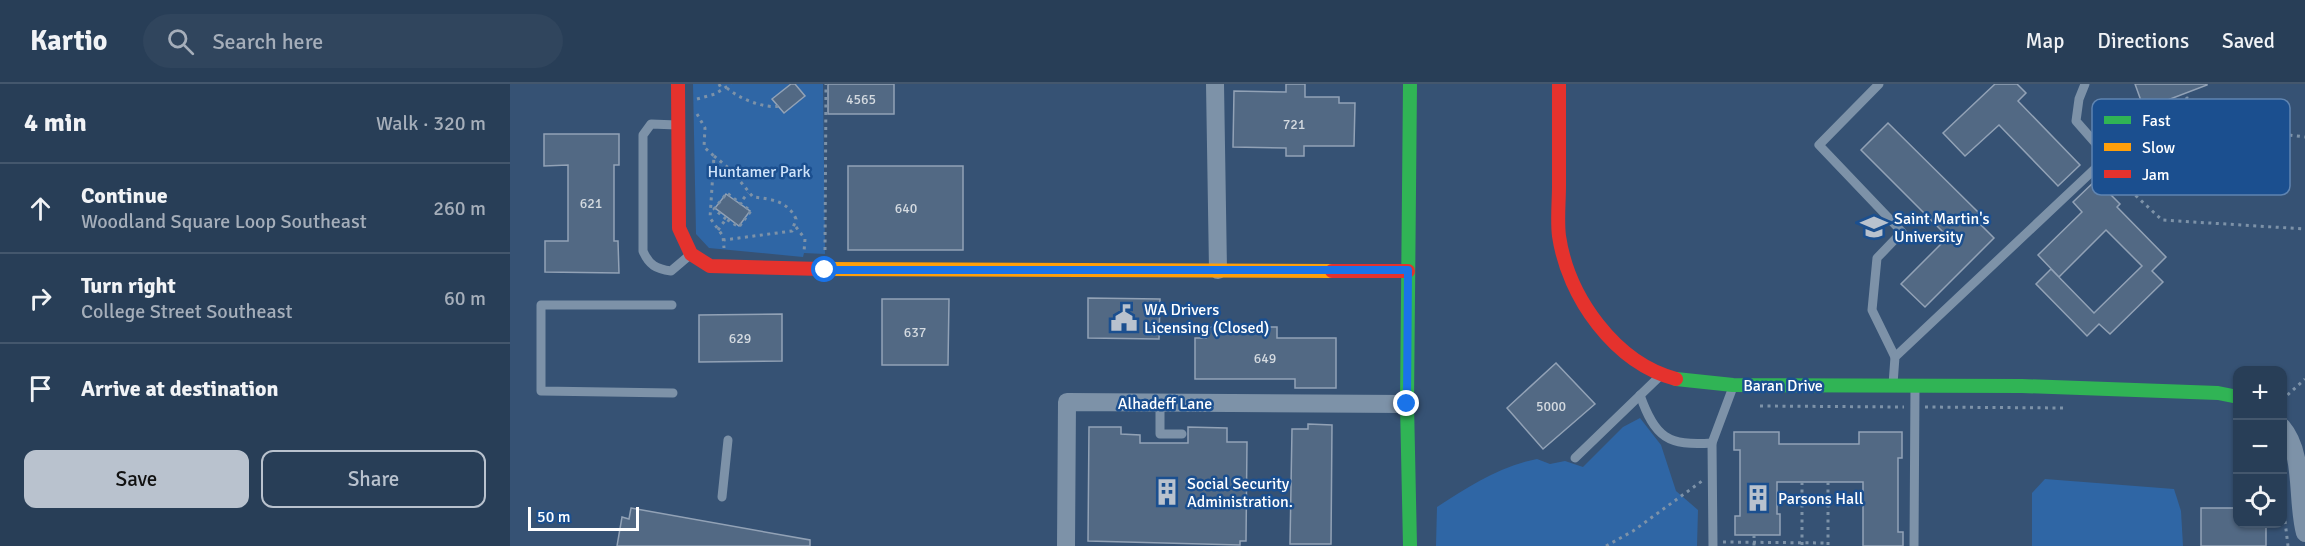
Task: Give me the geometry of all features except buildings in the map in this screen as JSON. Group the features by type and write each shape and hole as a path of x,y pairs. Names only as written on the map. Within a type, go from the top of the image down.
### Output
{"street":[{"path":"678,84 679,228 691,254 710,266 858,270 1408,270"},
{"path":"1215,84 1218,270"},
{"path":"1410,84 1407,404 1410,546"},
{"name":"Baran Drive","path":"1559,84 1559,237 1571,279 1591,314 1629,357 1661,375 1686,382 1733,385 1893,384 2218,393 2233,396"},
{"name":"Alhadeff Lane","path":"1066,546 1067,402 1407,404"},
{"path":"2287,436 2298,462 2301,517 2305,532"}],"lane":[{"path":"1879,84 1819,146 1902,232 1877,258 1872,310 1895,357 1893,384"},
{"path":"2085,84 2079,99 2076,120 2092,139"},
{"path":"679,125 651,124 643,135 643,251 648,263 659,270 671,271 691,254"},
{"path":"1895,357 2092,171"},
{"path":"672,305 541,305 541,391 673,393"},
{"path":"1575,458 1661,375"},
{"path":"1713,544 1712,443 1733,385"},
{"path":"1914,546 1915,385"},
{"path":"1640,395 1647,414 1663,436 1683,445 1712,443"},
{"path":"1160,402 1160,434 1182,434"},
{"path":"722,497 728,440"}],"path":[{"path":"719,84 722,90"},
{"path":"696,99 727,88 731,84"},
{"path":"825,254 826,84"},
{"path":"727,88 734,94 771,108 779,106"},
{"path":"695,111 703,120 704,147 731,170 748,193 753,197 776,199 793,213 796,227 805,239 804,252"},
{"path":"2290,135 2305,137"},
{"path":"714,156 710,218 724,240 723,250"},
{"path":"727,193 740,202 751,211 739,227 714,209 727,193"},
{"path":"740,202 748,193"},
{"path":"2136,195 2162,220 2305,229"},
{"path":"718,231 726,219"},
{"path":"724,240 781,234 792,231 796,227"},
{"path":"2287,396 2305,379"},
{"path":"1726,406 2068,408"},
{"path":"1606,546 1633,531 1712,472"},
{"path":"1802,482 1802,544"},
{"path":"1713,544 1828,544 1828,482"},
{"path":"1754,536 1754,544"}],"green space":[{"name":"Huntamer Park","path":"693,84 823,84 825,254 804,253 803,257 709,248 696,234"},
{"path":"1640,418 1661,445 1676,491 1698,510 1697,546 1436,546 1437,507 1460,492 1497,472 1537,459 1550,464 1565,461 1583,467 1623,427"},
{"path":"2045,479 2174,489 2181,511 2183,546 2032,546 2032,493"}],"traffic: fast":[{"path":"1410,84 1407,404 1410,546"},
{"path":"1676,379 1733,385 2022,386 2218,393 2233,396"}],"traffic: slow":[{"path":"822,269 1332,271"}],"traffic: jam":[{"path":"678,84 679,228 691,254 710,266 822,269"},
{"path":"1559,84 1558,230 1572,282 1598,324 1615,343 1654,371 1676,379"},
{"path":"1332,271 1408,271"}],"place":[{"name":"Saint Martin's University","path":"1874,227"},
{"name":"WA Drivers Licensing (Closed)","path":"1124,318"},
{"name":"Social Security Administration.","path":"1167,492"},
{"name":"Parsons Hall","path":"1758,498"}],"route":[{"path":"825,270 1408,270 1407,404"}]}
